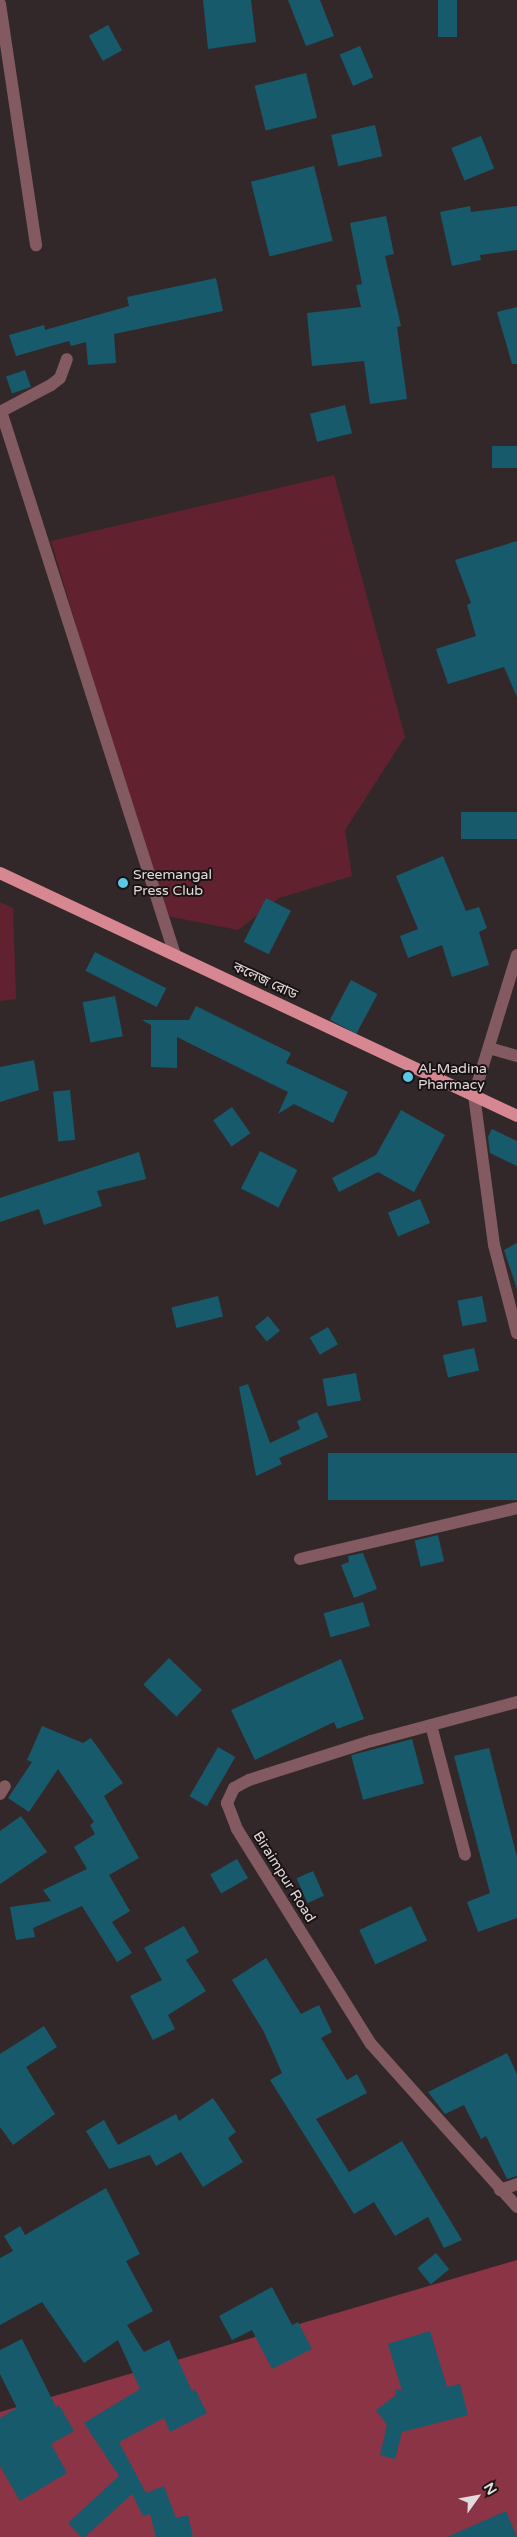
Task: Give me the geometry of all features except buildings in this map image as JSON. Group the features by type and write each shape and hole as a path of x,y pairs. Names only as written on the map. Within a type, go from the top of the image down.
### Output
{"main road":[{"name":"কলেজ রোড","path":"0,873 517,1116"}],"street":[{"path":"0,4 4,72 36,245"},
{"path":"67,359 60,378 52,385 0,411 175,955"},
{"path":"517,955 474,1095 494,1245 517,1333"},
{"path":"489,1048 517,1056"},
{"path":"300,1559 517,1508"},
{"name":"Biraimpur Road","path":"517,1702 431,1725 249,1780 234,1788 227,1802 237,1830 371,2044 500,2190 517,2206"},
{"path":"431,1725 464,1855"},
{"path":"500,2190 517,2184"}],"shaded area":[{"path":"334,475 405,737 345,830 352,876 279,898 238,930 162,915 51,541"},
{"path":"0,902 13,908 16,999 0,1001"},
{"path":"517,2260 517,2537 0,2537 0,2412"}],"place":[{"name":"Sreemangal Press Club","path":"123,883"},
{"name":"Al-Madina Pharmacy","path":"408,1077"}]}
